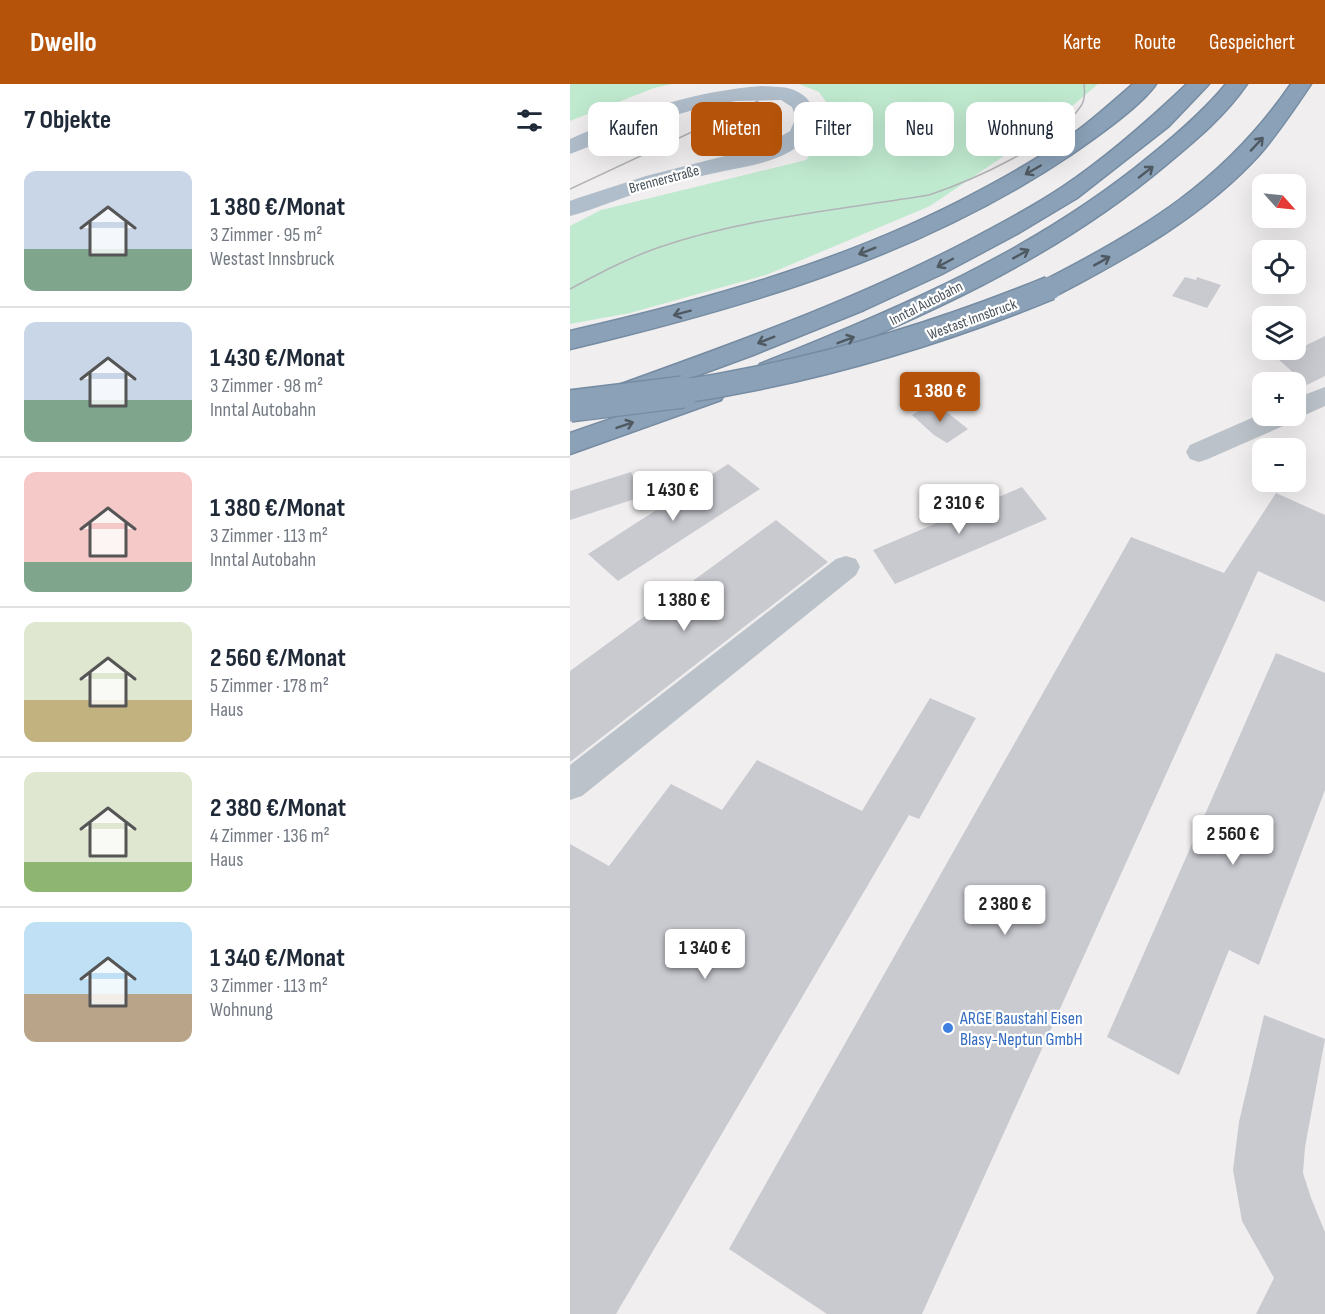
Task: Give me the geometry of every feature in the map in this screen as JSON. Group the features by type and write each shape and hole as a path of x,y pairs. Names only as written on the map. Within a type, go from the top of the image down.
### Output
{"highway":[{"path":"570,340 681,314 738,297 824,268 921,229 1044,163 1106,120 1146,84"},
{"name":"Inntal Autobahn","path":"570,412 744,349 855,304 933,269 1007,230 1069,193 1161,121 1199,84"},
{"name":"Inntal Autobahn","path":"570,444 664,412 878,327 1022,254 1100,208 1197,127 1237,84"},
{"name":"Westast Innsbruck","path":"570,406 686,393 810,369 908,342 964,323 1050,288 1144,236 1212,188 1263,139 1301,84"}],"main road":[{"name":"Brennerstraße","path":"570,147 662,107 722,88 752,86 776,90 798,101 805,113 805,123 799,134 778,149 646,182 570,209"}],"lane":[{"path":"1306,405 1325,396"},
{"path":"1199,452 1258,426"},
{"path":"570,785 846,567"}],"green space":[{"path":"570,84 672,84 654,88 618,102 588,102 588,114 570,121"},
{"path":"799,84 1098,84 1075,104 966,102 966,156 1004,156 930,206 766,275 630,313 570,324 570,226 601,210 806,160 809,156 873,156 873,102 826,102 819,92"}],"building":[{"path":"1185,277 1196,280 1197,277 1221,285 1207,308 1172,296"},
{"path":"1325,336 1325,376 1307,385 1306,372 1292,372 1279,360 1306,360 1306,345"},
{"path":"934,402 968,429 947,443 934,435 912,415"},
{"path":"728,464 760,489 618,581 588,554"},
{"path":"631,472 641,497 570,520 570,491"},
{"path":"1022,487 1047,519 895,584 873,550"},
{"path":"1276,493 1325,515 1325,602 1258,571 922,1314 827,1314 729,1249 1131,537 1224,573"},
{"path":"776,520 828,562 570,762 570,671"},
{"path":"1276,653 1325,673 1325,790 1259,965 1229,950 1179,1075 1107,1037"},
{"path":"930,698 976,718 919,819 909,815 616,1314 570,1314 570,844 609,866 671,784 722,810 757,760 862,811"},
{"path":"1264,1015 1325,1039 1305,1147 1303,1173 1325,1232 1325,1314 1256,1314 1274,1278 1242,1221 1233,1170 1239,1122"}],"tram line":[{"path":"570,289 634,257 723,229 929,195 947,189 1011,160 1052,134 1081,106 1084,84"},
{"path":"570,189 758,101"}],"place":[{"name":"ARGE Baustahl Eisen Blasy-Neptun GmbH","path":"948,1028"}]}
